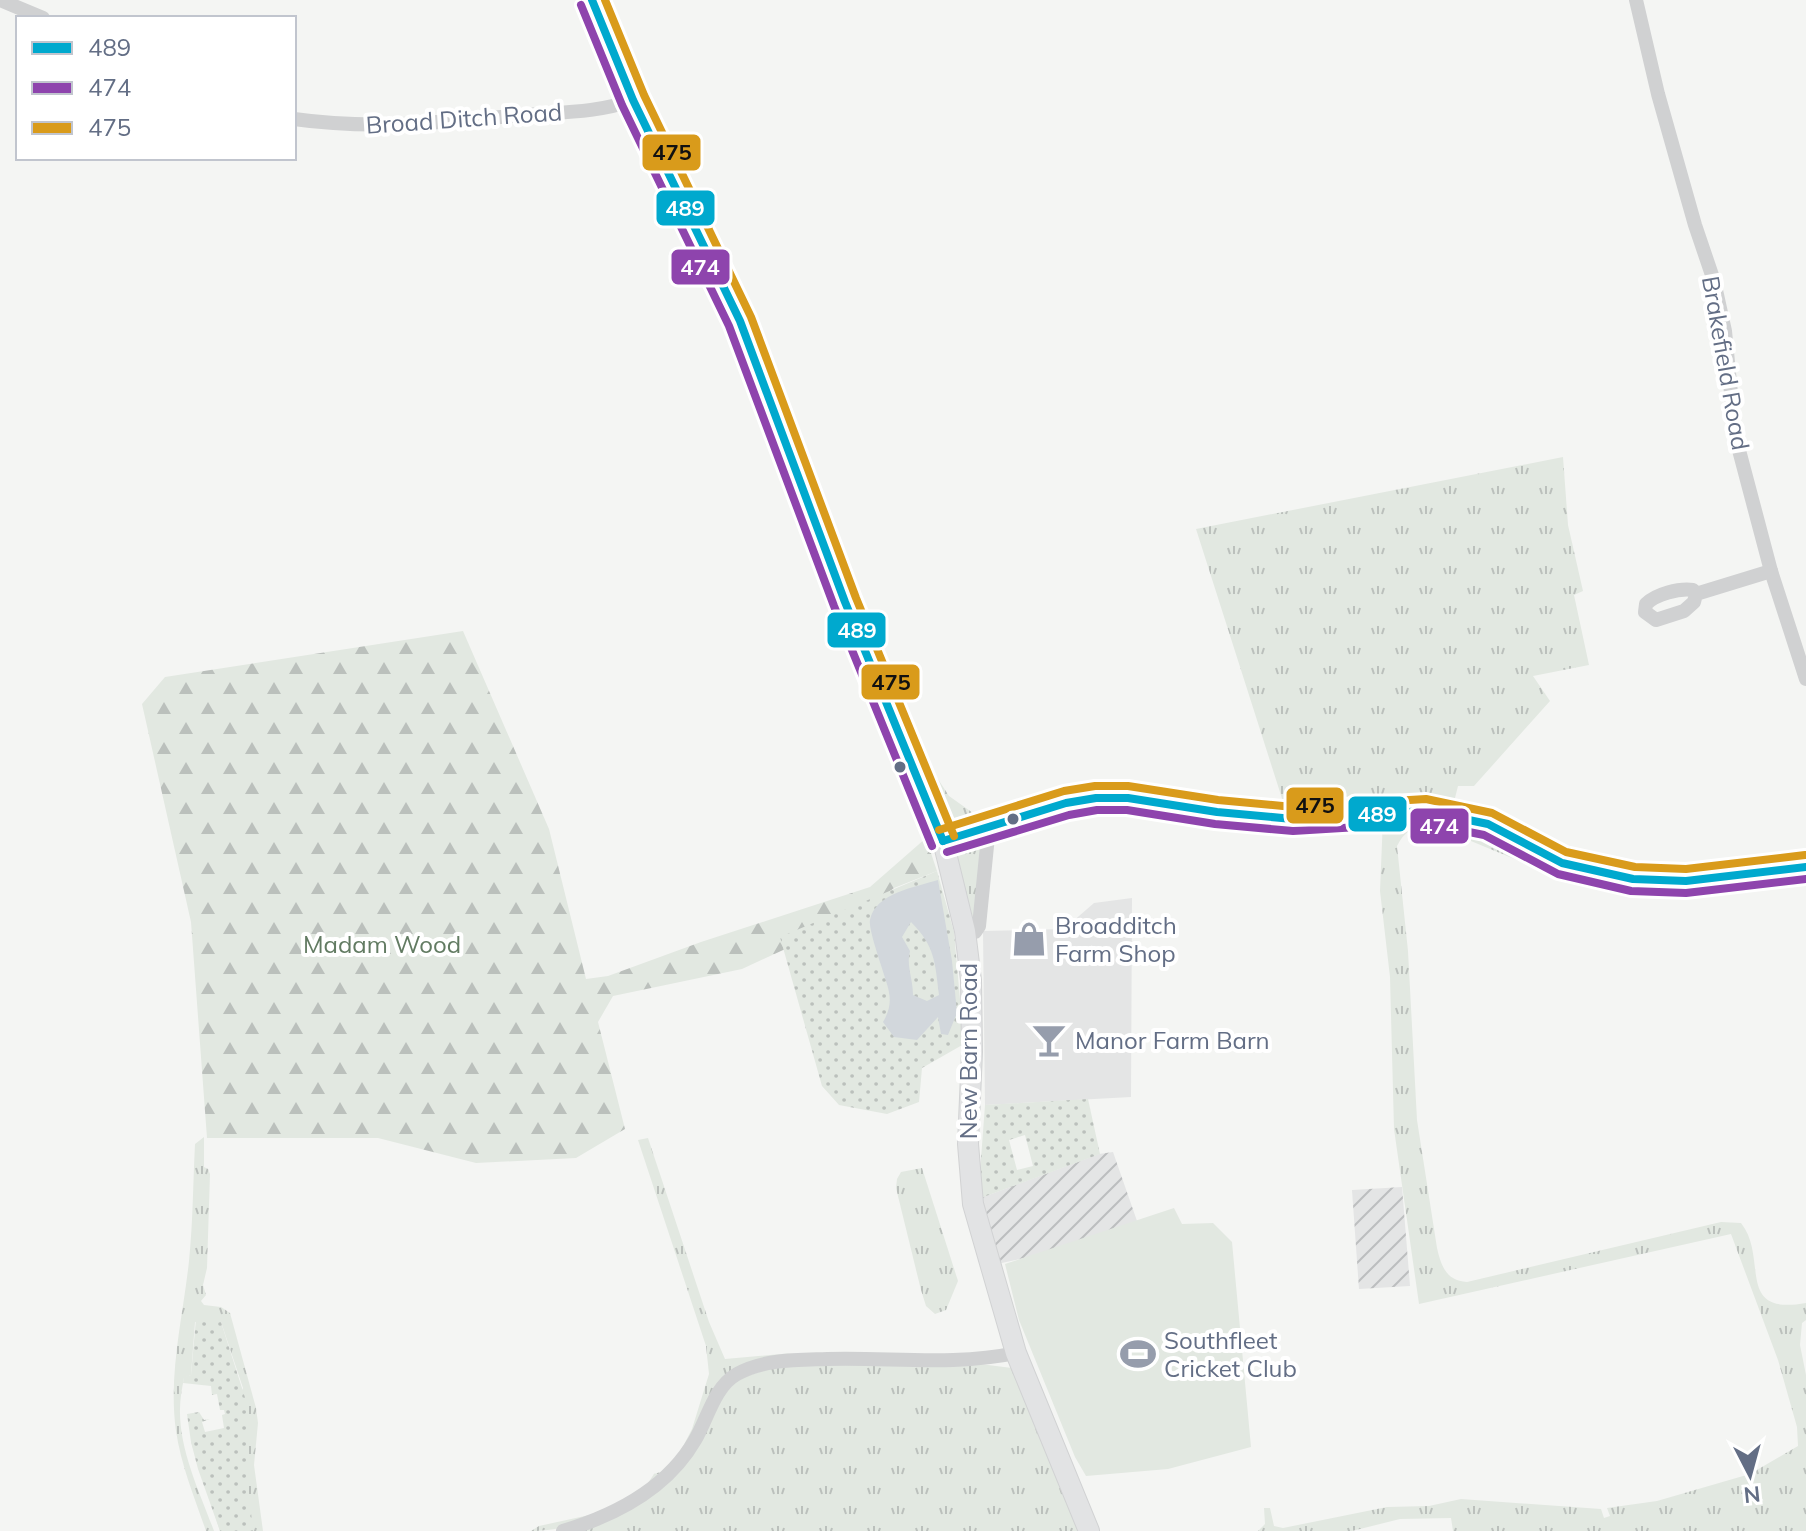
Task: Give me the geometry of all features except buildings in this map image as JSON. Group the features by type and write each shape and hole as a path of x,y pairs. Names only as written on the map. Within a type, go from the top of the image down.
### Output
{"street":[{"path":"0,0 38,16"},
{"name":"New Barn Road","path":"592,0 633,100 743,328 845,602 943,841 966,934 972,1007 968,1144 971,1194 1016,1353 1089,1531"},
{"name":"Brakefield Road","path":"1636,0 1662,109 1714,281 1725,331 1735,435 1771,571 1806,679"},
{"name":"Broad Ditch Road","path":"296,119 343,125 406,124 593,109 633,100"},
{"path":"1696,594 1771,571"},
{"path":"943,841 1066,803 1112,798 1293,819 1425,811 1488,824 1562,863 1616,877 1686,881 1806,867"},
{"path":"966,934 975,932 979,926 989,826"},
{"path":"563,1531 612,1512 665,1478 695,1440 723,1386 752,1367 795,1360 970,1359 1016,1353"}],"shaded area":[{"path":"938,880 952,961 957,1013 948,1035 941,1034 938,1017 917,1040 894,1037 883,1022 890,997 870,920 873,911 888,897","holes":["911,922 929,947 936,973 939,995 927,1001 913,995 910,951 902,937"]},
{"path":"1132,898 1131,1097 985,1105 983,931 1064,929 1094,903"},
{"path":"1113,1152 1137,1221 1029,1257 997,1264 978,1199 1099,1154"},
{"path":"1402,1187 1410,1286 1359,1289 1352,1190"}],"green space":[{"path":"1563,457 1568,525 1583,591 1574,595 1589,665 1533,676 1550,701 1474,786 1458,786 1453,806 1394,798 1286,811 1196,529"},
{"name":"Madam Wood","path":"463,631 549,829 586,979 608,976 870,887 926,838 937,871 894,888 859,915 742,969 613,996 598,1022 625,1129 576,1158 476,1163 378,1138 207,1138 191,922 142,704 165,677"},
{"path":"936,776 949,796 980,818 960,825 946,820 934,794"},
{"path":"1415,812 1482,825 1586,872 1760,878 1759,890 1671,899 1642,897 1566,879 1437,828 1411,830 1397,846 1408,951 1417,1120 1437,1248 1446,1271 1454,1279 1467,1282 1721,1222 1741,1223 1749,1237 1761,1293 1769,1301 1784,1305 1806,1303 1806,1320 1802,1323 1800,1345 1806,1375 1806,1531 1453,1531 1451,1518 1400,1519 1352,1531 1258,1531 1265,1524 1264,1508 1270,1508 1274,1526 1283,1528 1387,1507 1429,1506 1461,1499 1601,1509 1604,1518 1610,1516 1607,1508 1657,1501 1750,1474 1798,1446 1797,1427 1778,1360 1731,1234 1419,1304 1394,1129 1390,977 1380,891 1383,818"},
{"path":"982,837 975,920 972,921 956,854 963,842"},
{"path":"937,871 954,932 964,1044 922,1068 919,1102 887,1114 839,1105 822,1086 780,937"},
{"path":"1088,1099 1100,1154 978,1199 985,1105","holes":["1025,1135 1033,1166 1017,1170 1009,1140"]},
{"path":"204,1137 204,1167 210,1174 207,1268 203,1285 206,1295 201,1301 204,1305 221,1307 230,1313 256,1408 258,1423 254,1465 263,1531 220,1531 191,1442 192,1439 212,1469 243,1388 221,1322 195,1322 191,1375 184,1378 180,1405 187,1456 214,1531 206,1531 176,1431 175,1367 190,1246 195,1144"},
{"path":"648,1138 709,1322 725,1359 792,1353 746,1366 723,1379 713,1392 692,1440 679,1459 663,1476 644,1491 600,1516 577,1524 531,1531 539,1526 594,1514 646,1486 654,1474 667,1470 692,1429 709,1374 706,1346 638,1140"},
{"path":"922,1168 958,1281 946,1310 935,1314 926,1306 921,1290 896,1188 901,1172"},
{"name":"Southfleet Cricket Club","path":"1174,1208 1182,1224 1213,1223 1232,1242 1251,1447 1168,1469 1086,1476 1075,1457 1019,1320 1005,1264"},
{"path":"196,1319 221,1322 248,1407 247,1474 253,1531 220,1531 198,1469 187,1414 199,1412 204,1420 210,1419 202,1422 205,1432 224,1428 222,1415 225,1414 224,1410 220,1410 217,1394 212,1395 211,1386 183,1383 184,1377 191,1375"},
{"path":"784,1364 980,1364 1012,1368 1082,1531 574,1531 649,1494 738,1379"}],"transit line":[{"name":"489","path":"592,0 633,100 740,321 845,602 943,841"},
{"name":"475","path":"605,0 644,95 751,317 856,598 954,836"},
{"name":"474","path":"581,5 622,105 729,326 834,606 932,846"},
{"name":"475","path":"939,830 1064,791 1095,786 1128,786 1218,800 1293,807 1426,799 1492,813 1566,852 1635,867 1686,869 1805,855"},
{"name":"489","path":"943,841 1066,803 1096,798 1128,798 1217,812 1293,819 1425,811 1488,824 1562,863 1633,879 1686,881 1806,867"},
{"name":"474","path":"947,852 1069,815 1097,810 1127,810 1215,824 1293,831 1424,823 1484,835 1558,874 1631,891 1686,893 1806,879"}],"place":[{"name":"Broadditch Farm Shop","path":"1029,939"},
{"name":"Manor Farm Barn","path":"1049,1040"},
{"name":"Southfleet Cricket Club","path":"1138,1354"}]}
